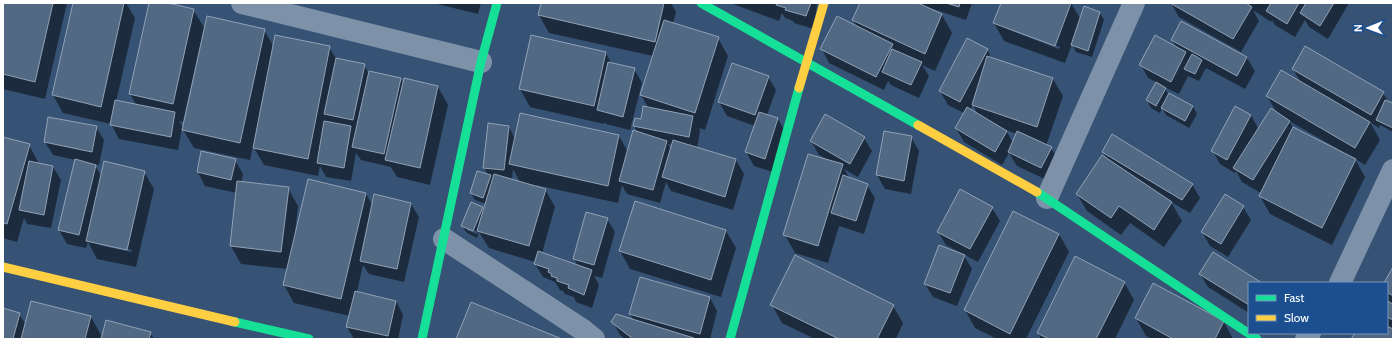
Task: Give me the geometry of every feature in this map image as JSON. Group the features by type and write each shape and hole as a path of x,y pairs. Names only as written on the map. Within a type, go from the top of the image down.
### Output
{"street":[{"path":"242,3 481,62"},
{"path":"422,339 481,62 497,3"},
{"path":"701,3 1047,198 1248,333"},
{"path":"730,339 806,62 824,3"},
{"path":"1047,198 1134,3"},
{"path":"1340,282 1393,170"},
{"path":"444,238 583,330 594,339"},
{"path":"3,267 309,339"}],"building":[{"path":"3,3 53,3 35,82 3,74"},
{"path":"73,3 124,3 101,107 52,95"},
{"path":"149,3 168,3 194,9 173,104 129,94"},
{"path":"541,3 664,3 655,42 538,15"},
{"path":"777,3 811,3 806,16 785,10 786,8 776,5"},
{"path":"860,3 918,3 942,14 925,54 852,20"},
{"path":"946,3 960,3 959,7"},
{"path":"1001,3 1071,3 1055,46 993,23"},
{"path":"1170,3 1246,3 1252,7 1233,39"},
{"path":"1271,3 1299,3 1287,24 1266,11"},
{"path":"1306,3 1334,3 1320,26 1300,13"},
{"path":"1084,6 1100,12 1088,51 1071,45"},
{"path":"207,16 265,29 240,143 182,130"},
{"path":"837,16 893,44 876,77 820,49"},
{"path":"664,20 719,37 695,113 640,95"},
{"path":"1181,21 1247,57 1237,76 1171,40"},
{"path":"275,35 330,46 308,159 253,148"},
{"path":"531,35 606,52 594,106 519,89"},
{"path":"1155,35 1186,52 1171,82 1139,65"},
{"path":"967,38 988,49 960,102 939,91"},
{"path":"1305,46 1384,92 1371,115 1292,69"},
{"path":"892,49 922,62 911,85 882,72"},
{"path":"1192,54 1202,60 1195,74 1184,69"},
{"path":"987,56 1053,78 1037,127 972,105"},
{"path":"336,58 365,64 353,120 324,114"},
{"path":"608,62 635,68 623,117 597,110"},
{"path":"732,63 769,76 755,115 718,102"},
{"path":"1281,70 1370,122 1355,148 1266,96"},
{"path":"369,71 401,78 384,154 352,147"},
{"path":"404,78 438,86 420,168 385,160"},
{"path":"1156,82 1166,88 1156,106 1146,100"},
{"path":"1169,93 1193,106 1185,121 1161,108"},
{"path":"115,100 175,112 171,137 110,125"},
{"path":"1385,100 1393,103 1393,128 1376,120"},
{"path":"643,106 693,116 689,137 633,126 635,118 641,119"},
{"path":"1235,106 1251,115 1227,160 1211,151"},
{"path":"967,107 1007,131 995,152 955,128"},
{"path":"1271,108 1290,121 1253,180 1233,168"},
{"path":"759,112 778,118 765,159 745,152"},
{"path":"520,113 619,135 608,186 509,164"},
{"path":"825,114 865,137 850,164 810,141"},
{"path":"48,117 97,126 92,152 44,142"},
{"path":"324,121 351,126 344,168 317,163"},
{"path":"488,123 509,126 504,170 483,168"},
{"path":"1293,127 1356,159 1322,228 1259,196"},
{"path":"633,130 667,141 653,190 619,181"},
{"path":"884,131 912,136 904,181 876,175"},
{"path":"1017,131 1052,147 1041,168 1008,152"},
{"path":"1112,134 1193,184 1182,200 1102,152"},
{"path":"3,137 30,144 7,224 3,223"},
{"path":"673,140 736,159 725,197 662,177"},
{"path":"201,151 236,159 231,180 197,172"},
{"path":"808,154 843,164 818,246 783,235"},
{"path":"1102,155 1172,202 1154,230 1119,206 1111,218 1076,194"},
{"path":"75,159 96,165 79,235 58,230"},
{"path":"29,161 53,166 44,215 19,210"},
{"path":"104,161 145,171 127,250 86,241"},
{"path":"477,171 491,175 483,198 470,193"},
{"path":"494,174 546,189 529,246 477,231"},
{"path":"843,175 868,184 856,221 831,213"},
{"path":"308,179 366,193 341,299 283,285"},
{"path":"237,181 289,187 281,252 230,246"},
{"path":"960,189 993,207 970,249 937,232"},
{"path":"374,194 411,203 397,269 360,261"},
{"path":"1225,194 1244,206 1221,244 1201,232"},
{"path":"635,201 726,230 711,280 619,251"},
{"path":"471,202 483,207 473,231 461,226"},
{"path":"1013,211 1059,234 1010,334 964,310"},
{"path":"586,212 608,218 594,265 573,259"},
{"path":"939,245 965,255 950,293 924,284"},
{"path":"538,251 592,270 584,295 568,288 569,285 557,281 557,278 551,276 552,274 548,272 549,269 534,264"},
{"path":"1213,252 1260,282 1248,282 1248,304 1199,274"},
{"path":"795,255 894,305 877,339 839,339 770,305"},
{"path":"1075,256 1125,282 1096,339 1049,339 1037,333"},
{"path":"1393,267 1393,296 1388,293 1388,282 1385,282"},
{"path":"640,277 710,297 700,334 629,314"},
{"path":"1153,283 1224,321 1215,339 1173,339 1135,318"},
{"path":"355,291 396,301 388,336 346,327"},
{"path":"31,301 91,316 85,339 21,339"},
{"path":"471,302 562,339 456,339"},
{"path":"1388,302 1393,304 1393,320 1388,318"},
{"path":"3,308 20,313 13,339 3,339"},
{"path":"616,314 694,339 633,339 611,322"},
{"path":"106,320 151,332 149,339 101,339"},
{"path":"1388,326 1393,329 1393,339 1351,339 1354,334 1388,334"}],"traffic: fast":[{"path":"422,339 481,62 497,3"},
{"path":"701,3 918,125"},
{"path":"730,339 799,88"},
{"path":"1037,192 1248,333"},
{"path":"235,322 309,339"},
{"path":"1250,334 1257,339"}],"traffic: slow":[{"path":"799,88 824,3"},
{"path":"918,125 1037,192"},
{"path":"3,267 235,322"}]}
